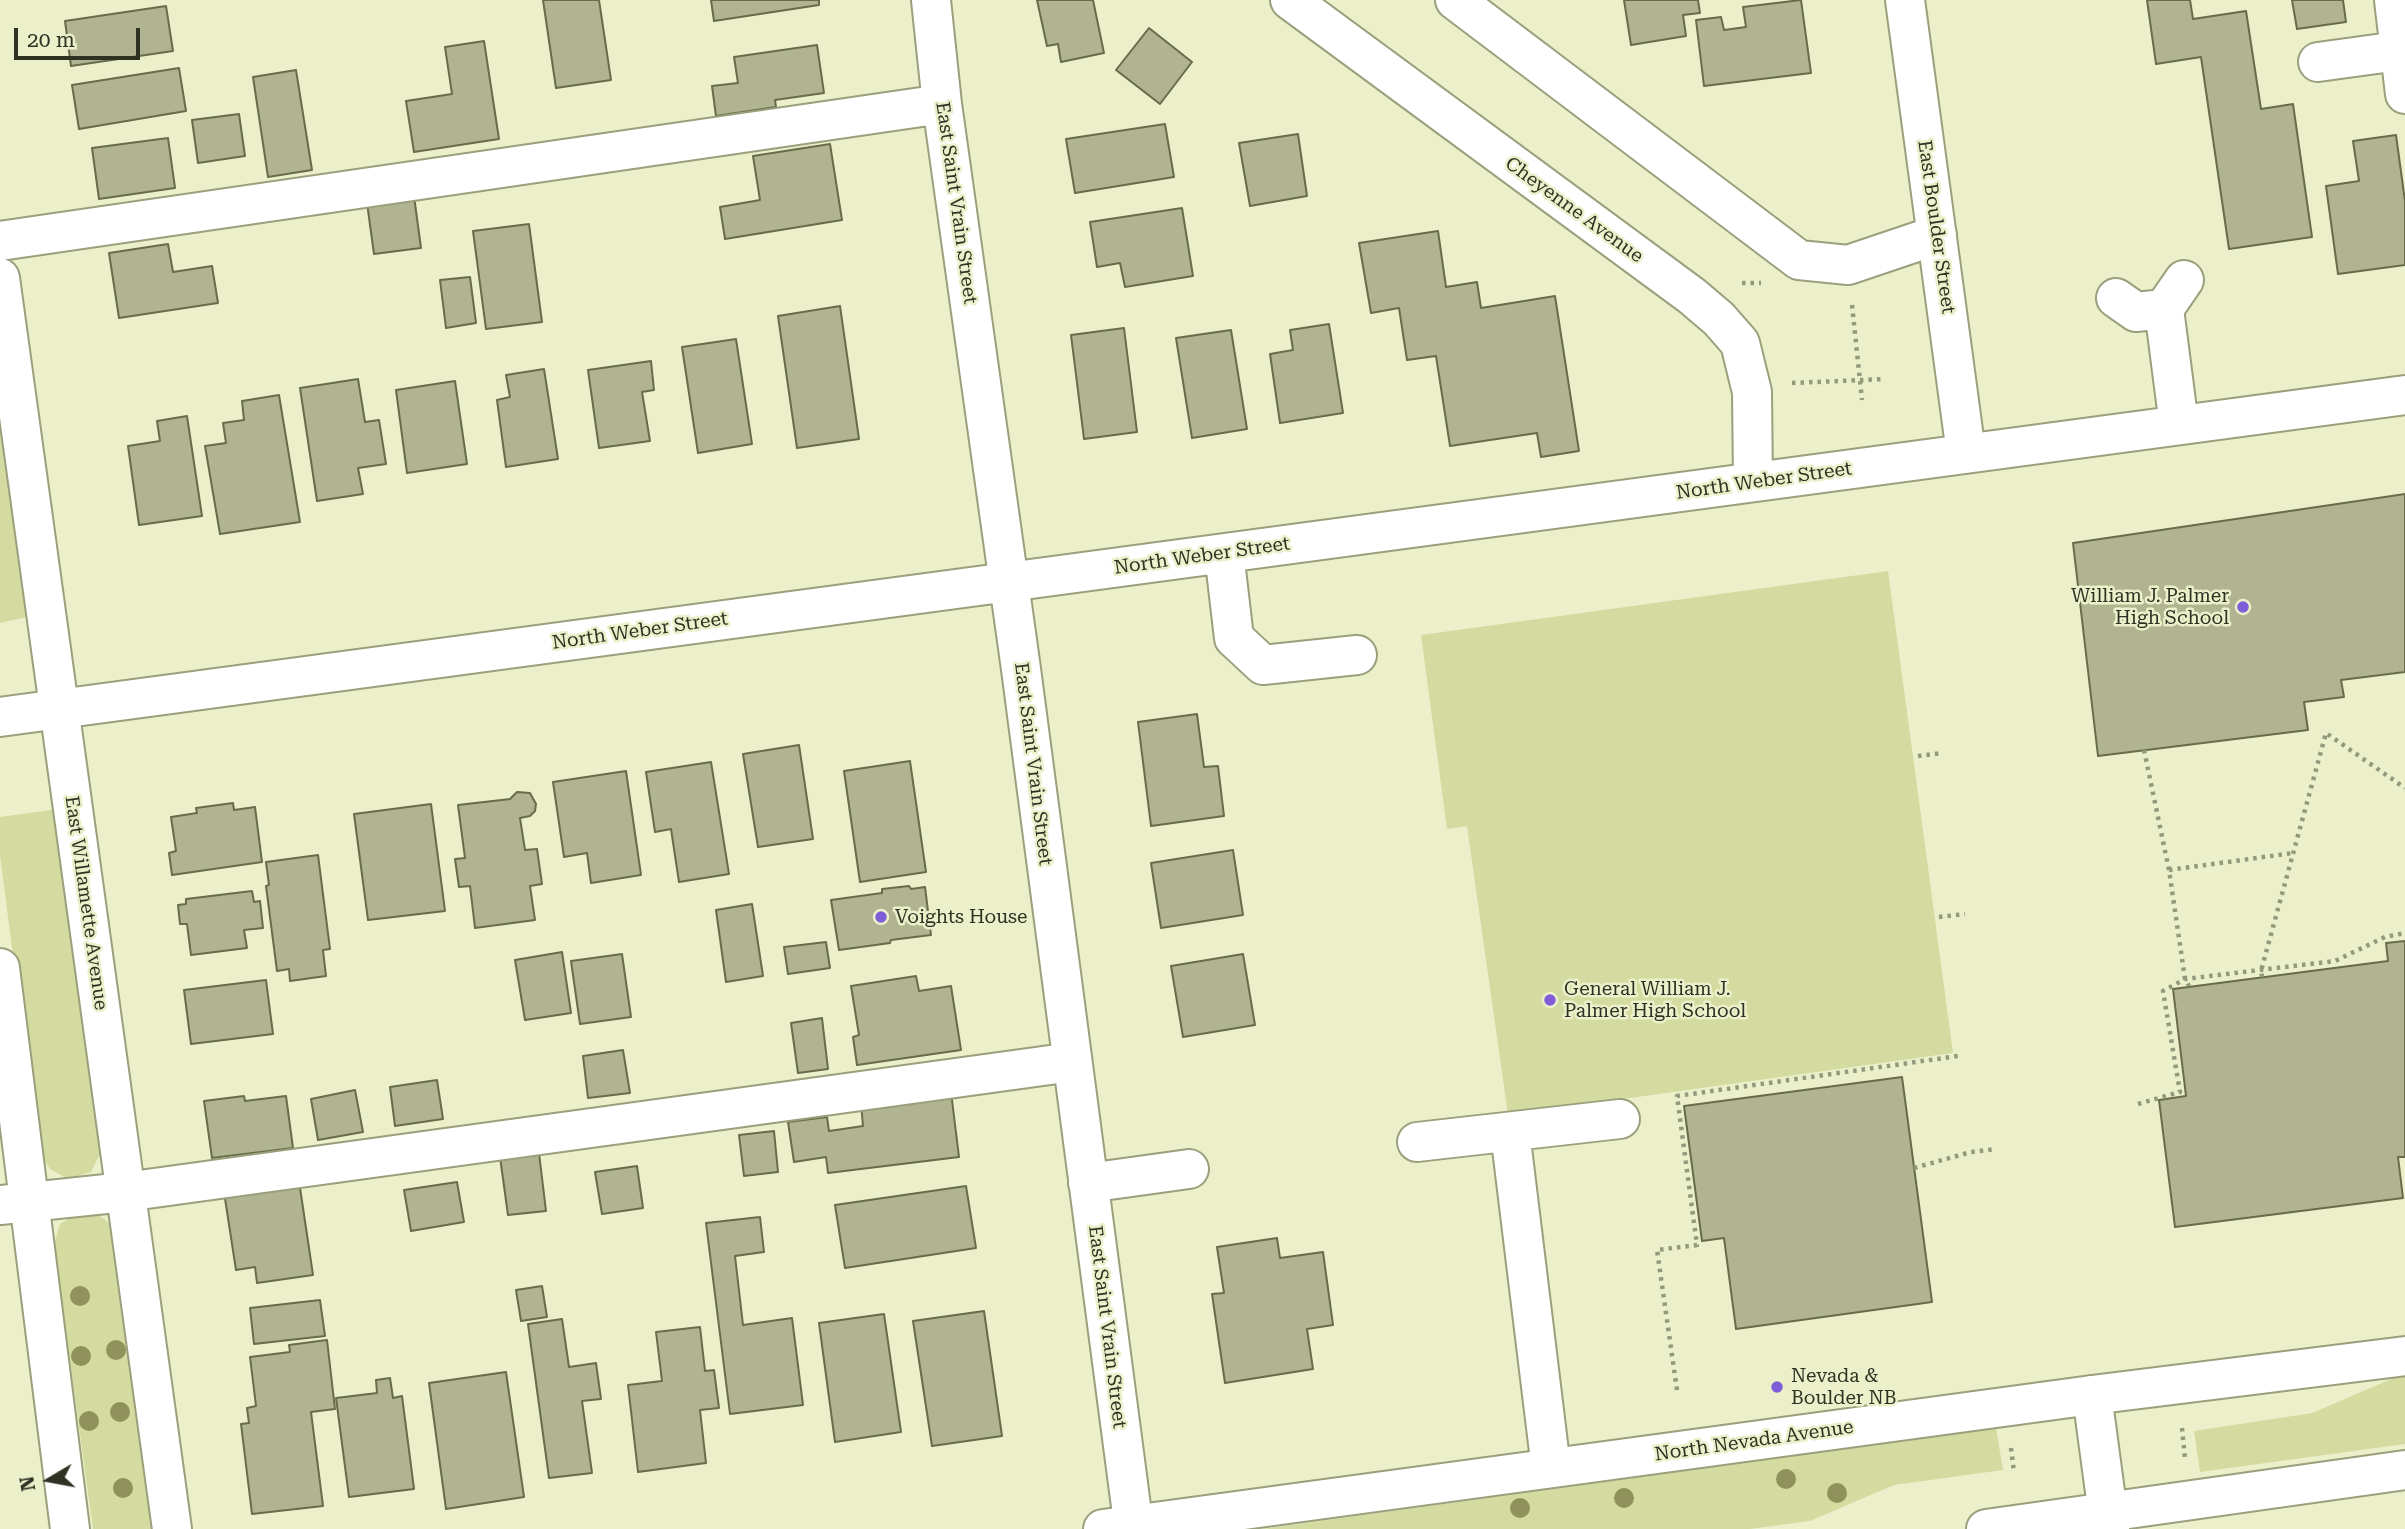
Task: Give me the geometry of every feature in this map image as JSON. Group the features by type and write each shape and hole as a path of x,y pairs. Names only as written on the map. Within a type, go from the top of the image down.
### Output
{"street":[{"name":"East Saint Vrain Street","path":"931,0 1088,1183 1123,1528"},
{"name":"Cheyenne Avenue","path":"1290,0 1681,288 1719,319 1740,343 1752,392 1754,482"},
{"path":"1455,0 1798,260 1848,265 1937,235"},
{"name":"East Boulder Street","path":"1905,0 1966,453"},
{"path":"2394,0 2402,50 2405,94"},
{"path":"2318,62 2402,50"},
{"path":"0,241 943,104"},
{"name":"East Willamette Avenue","path":"0,278 172,1529"},
{"path":"2116,298 2136,312 2174,294 2179,425"},
{"name":"North Weber Street","path":"0,717 2405,395"},
{"path":"1224,553 1234,638 1263,665 1357,655"},
{"path":"0,968 15,1203 70,1529"},
{"path":"15,1203 125,1192 1072,1062"},
{"path":"1417,1142 1620,1119"},
{"path":"1510,1132 1551,1468"},
{"path":"1088,1183 1189,1169"},
{"name":"North Nevada Avenue","path":"1123,1528 2092,1395 2405,1356"},
{"path":"2092,1395 2109,1521"},
{"path":"1986,1529 2109,1521 2405,1470"}],"path":[{"path":"1734,283 1771,283"},
{"path":"1844,301 1852,301 1862,400"},
{"path":"1782,377 1790,384"},
{"path":"1781,387 1797,382 1885,379"},
{"path":"2262,974 2326,733 2405,788"},
{"path":"2144,750 2169,870 2185,979 2189,986"},
{"path":"1918,756 1943,753"},
{"path":"2169,870 2293,853"},
{"path":"1940,917 1965,914"},
{"path":"2138,1104 2180,1093 2163,991 2185,979 2262,974 2335,961 2385,937 2405,933"},
{"path":"1677,1390 1657,1250 1697,1245 1677,1096 1958,1056"},
{"path":"1914,1168 1971,1152 1996,1149"},
{"path":"2182,1428 2186,1471"},
{"path":"2010,1440 2014,1473"}],"green space":[{"path":"0,377 31,616 0,623"},
{"path":"1888,571 1953,1053 1508,1115 1467,826 1447,829 1421,635"},
{"path":"58,809 102,1150 91,1172 68,1179 50,1169 38,1150 0,855 0,817"},
{"path":"82,1211 100,1216 118,1230 155,1529 93,1529 54,1244 60,1224"},
{"path":"2405,1376 2405,1444 2200,1472 2194,1431 2312,1413 2396,1377"},
{"path":"1996,1428 2003,1470 1894,1485 1810,1521 1750,1529 1262,1529"}],"building":[{"path":"543,0 599,0 611,80 556,88"},
{"path":"711,0 819,0 819,5 714,21"},
{"path":"1037,0 1093,0 1104,53 1061,62 1058,44 1047,46"},
{"path":"1624,0 1698,0 1700,13 1683,15 1686,36 1631,45"},
{"path":"1801,0 1811,73 1704,86 1696,20 1721,17 1724,30 1746,27 1743,7"},
{"path":"2147,0 2190,0 2193,19 2246,11 2261,109 2293,104 2312,237 2229,249 2201,57 2156,64"},
{"path":"2292,0 2343,0 2346,22 2297,29"},
{"path":"166,6 173,51 71,66 65,21"},
{"path":"1149,28 1192,62 1160,104 1116,70"},
{"path":"484,41 499,139 414,152 406,101 452,94 445,47"},
{"path":"817,45 824,93 775,100 776,107 716,116 712,86 738,83 734,57"},
{"path":"179,68 186,111 79,129 72,85"},
{"path":"296,70 312,170 268,177 253,77"},
{"path":"239,114 245,156 198,163 192,120"},
{"path":"1165,124 1174,177 1075,193 1066,139"},
{"path":"1298,134 1307,196 1250,206 1239,143"},
{"path":"2396,135 2405,201 2405,265 2338,274 2326,186 2359,181 2353,141"},
{"path":"168,138 175,188 99,199 92,148"},
{"path":"830,144 842,220 725,239 720,207 760,200 753,156"},
{"path":"414,196 421,248 374,254 367,203"},
{"path":"1182,208 1193,276 1125,287 1120,263 1097,267 1090,222"},
{"path":"529,224 542,322 486,329 473,231"},
{"path":"1438,231 1446,287 1477,282 1481,308 1555,296 1579,451 1541,457 1537,433 1450,446 1436,356 1407,360 1399,308 1371,313 1359,243"},
{"path":"168,244 173,272 212,266 218,303 119,318 109,253"},
{"path":"470,277 476,323 446,328 440,280"},
{"path":"840,306 859,439 797,448 778,316"},
{"path":"1329,324 1343,413 1280,423 1270,354 1293,350 1290,330"},
{"path":"1124,328 1137,432 1084,439 1071,335"},
{"path":"1231,330 1247,429 1192,438 1176,338"},
{"path":"736,339 752,444 698,453 682,347"},
{"path":"651,361 654,390 642,392 650,441 599,448 588,370"},
{"path":"544,369 558,459 506,467 497,400 510,397 506,375"},
{"path":"358,379 365,422 379,420 386,464 358,468 363,494 317,501 300,388"},
{"path":"455,381 467,464 407,473 396,390"},
{"path":"279,395 300,522 220,534 205,446 226,443 223,423 244,420 242,401"},
{"path":"187,416 202,516 139,525 128,446 160,441 157,421"},
{"name":"William J. Palmer High School","path":"2405,494 2405,672 2341,680 2344,697 2304,702 2308,730 2098,756 2073,543"},
{"path":"1197,714 1204,767 1218,766 1224,816 1151,826 1138,722"},
{"path":"799,745 813,839 758,847 743,754"},
{"path":"910,761 926,872 860,882 844,771"},
{"path":"711,762 729,874 679,882 671,829 655,832 646,772"},
{"path":"626,771 641,875 591,883 587,853 564,857 553,782"},
{"path":"517,792 530,793 536,804 535,811 530,816 520,818 525,850 537,849 542,884 530,886 535,920 475,928 470,886 459,887 455,859 465,858 458,805 510,799"},
{"path":"233,803 234,810 255,807 262,862 172,875 169,853 176,851 171,817 197,813 196,808"},
{"path":"431,804 445,911 368,920 354,814"},
{"path":"1233,850 1243,915 1161,928 1151,863"},
{"path":"318,855 330,949 323,950 326,976 290,981 289,969 277,971 266,886 269,885 266,862"},
{"name":"Voights House","path":"909,886 911,889 925,887 931,935 839,950 831,900 882,893 882,889"},
{"path":"252,891 254,902 260,901 263,928 244,930 247,948 191,955 187,924 180,924 178,905 186,904 186,899"},
{"path":"752,904 763,976 726,982 716,910"},
{"path":"2405,941 2405,1157 2398,1157 2403,1198 2175,1227 2159,1100 2186,1096 2173,989 2388,961 2386,943"},
{"path":"826,942 830,968 788,974 784,947"},
{"path":"562,952 571,1013 525,1020 515,960"},
{"path":"622,954 631,1017 580,1024 571,961"},
{"path":"1243,954 1255,1025 1183,1037 1171,966"},
{"path":"916,976 919,991 951,986 961,1050 857,1065 853,1037 859,1035 851,986"},
{"path":"266,980 273,1034 191,1044 184,990"},
{"path":"822,1018 828,1069 798,1073 791,1023"},
{"path":"623,1050 630,1093 588,1098 583,1056"},
{"path":"1902,1077 1932,1302 1736,1329 1724,1238 1702,1241 1684,1106"},
{"path":"437,1080 443,1119 395,1126 390,1087"},
{"path":"355,1090 363,1132 318,1140 311,1099"},
{"path":"951,1092 959,1157 828,1173 826,1157 794,1162 788,1122 827,1117 829,1131 863,1126 861,1104"},
{"path":"244,1096 245,1101 286,1096 293,1148 212,1158 204,1101"},
{"path":"774,1131 778,1172 744,1176 739,1135"},
{"path":"539,1153 546,1211 508,1215 500,1157"},
{"path":"637,1166 643,1208 602,1214 595,1172"},
{"path":"299,1181 313,1275 257,1283 255,1267 236,1270 224,1192"},
{"path":"457,1182 464,1222 411,1231 404,1190"},
{"path":"966,1186 976,1248 845,1268 835,1205"},
{"path":"760,1217 764,1252 735,1256 743,1325 792,1318 803,1405 730,1414 706,1223"},
{"path":"1277,1238 1280,1258 1323,1252 1333,1325 1307,1329 1313,1369 1225,1383 1212,1294 1224,1293 1217,1247"},
{"path":"542,1286 547,1317 521,1321 516,1290"},
{"path":"320,1300 325,1336 254,1344 250,1308"},
{"path":"984,1311 1002,1436 932,1446 913,1321"},
{"path":"884,1314 901,1432 835,1442 819,1323"},
{"path":"562,1319 569,1367 596,1363 601,1399 582,1401 592,1473 549,1478 528,1324"},
{"path":"700,1327 705,1371 714,1370 719,1408 700,1410 706,1463 638,1472 628,1385 662,1381 656,1332"},
{"path":"327,1340 335,1409 311,1412 323,1506 252,1514 241,1424 249,1423 247,1408 256,1406 250,1357 290,1352 289,1345"},
{"path":"506,1372 524,1497 446,1509 429,1383"},
{"path":"390,1378 393,1398 402,1396 414,1489 349,1497 336,1398 377,1393 376,1380"}],"place":[{"name":"William J. Palmer High School","path":"2243,607"},
{"name":"Voights House","path":"881,917"},
{"name":"General William J. Palmer High School","path":"1550,1000"},
{"name":"Nevada & Boulder NB","path":"1777,1387"}]}
